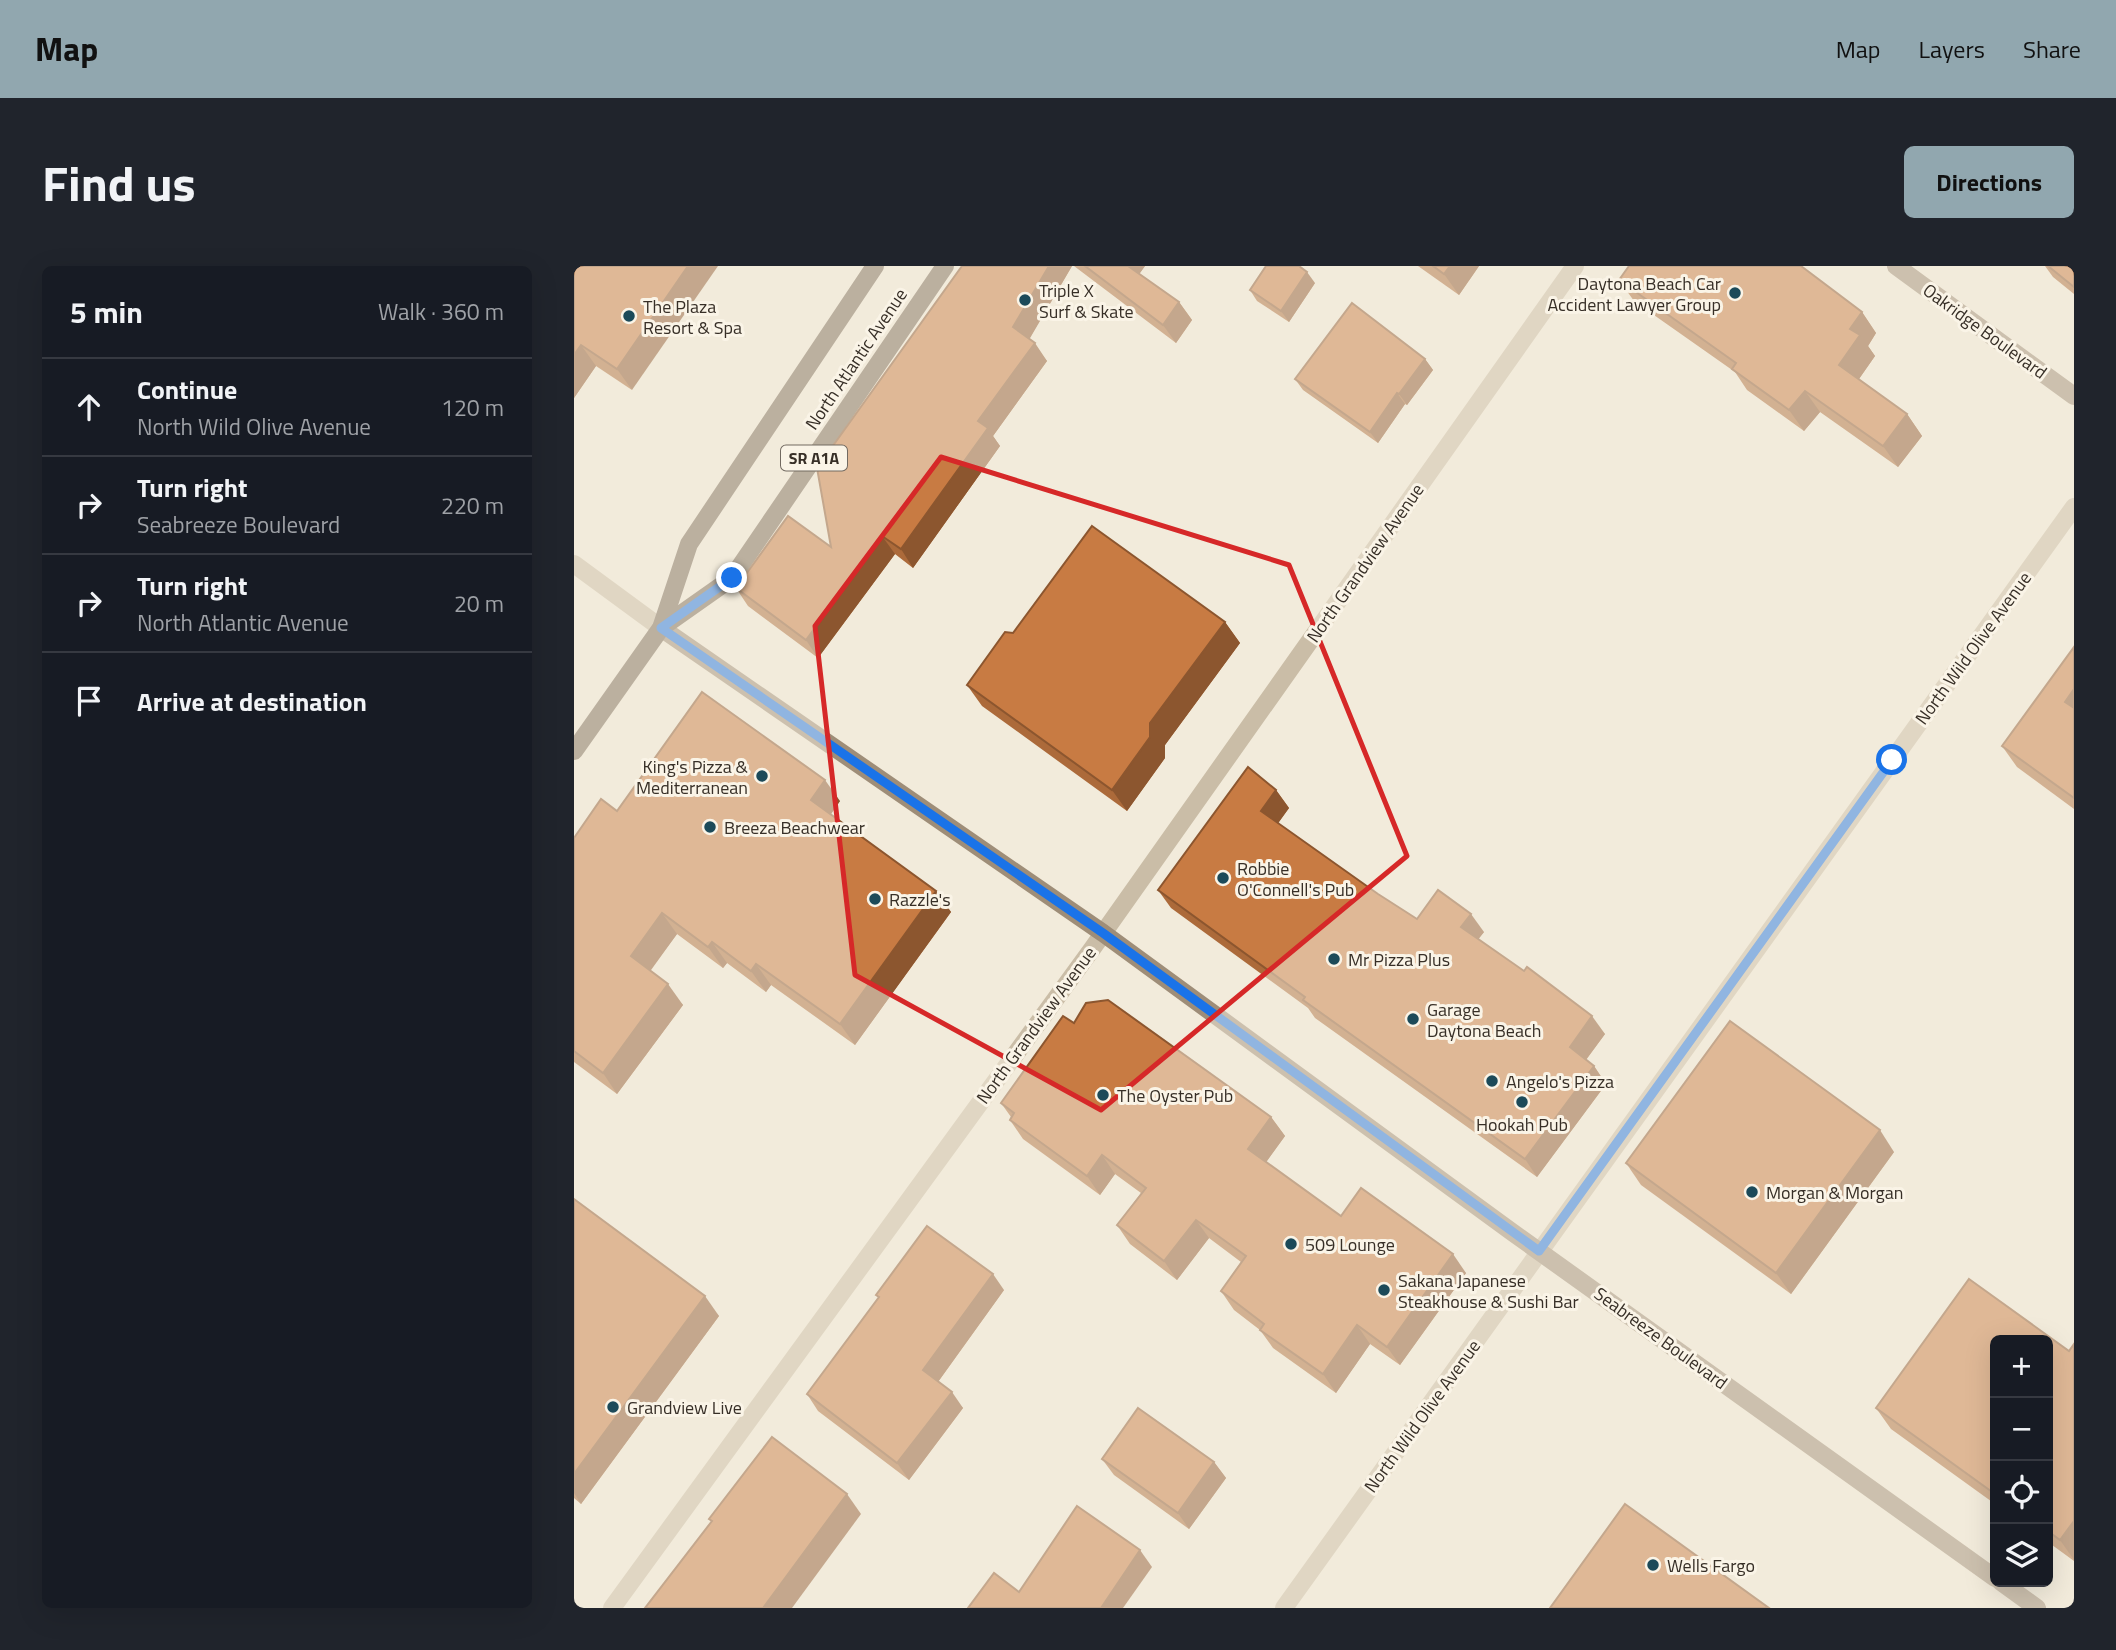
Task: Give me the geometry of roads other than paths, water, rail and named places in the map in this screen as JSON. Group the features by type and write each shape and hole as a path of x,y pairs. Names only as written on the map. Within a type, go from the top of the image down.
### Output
{"main road":[{"name":"North Atlantic Avenue","path":"574,751 661,628 689,544 875,266"},
{"name":"North Atlantic Avenue","path":"661,628 732,578 945,266"},
{"name":"Oakridge Boulevard","path":"1896,266 2074,396"},
{"name":"Seabreeze Boulevard","path":"661,628 1103,933 1539,1251 1990,1574"},
{"path":"2008,1587 2037,1608"}],"street":[{"name":"North Grandview Avenue","path":"612,1608 1103,933 1575,266"},
{"name":"North Wild Olive Avenue","path":"1284,1608 2074,507"},
{"name":"Seabreeze Boulevard","path":"574,564 661,628"}],"place":[{"name":"Daytona Beach Car Accident Lawyer Group","path":"1735,293"},
{"name":"Triple X Surf & Skate","path":"1025,300"},
{"name":"The Plaza Resort & Spa","path":"629,316"},
{"name":"King's Pizza & Mediterranean","path":"762,776"},
{"name":"Breeza Beachwear","path":"710,827"},
{"name":"Robbie O'Connell's Pub","path":"1223,878"},
{"name":"Razzle's","path":"875,899"},
{"name":"Mr Pizza Plus","path":"1334,959"},
{"name":"Garage Daytona Beach","path":"1413,1019"},
{"name":"Angelo's Pizza","path":"1492,1081"},
{"name":"The Oyster Pub","path":"1103,1095"},
{"name":"Hookah Pub","path":"1522,1102"},
{"name":"Morgan & Morgan","path":"1752,1192"},
{"name":"509 Lounge","path":"1291,1244"},
{"name":"Sakana Japanese Steakhouse & Sushi Bar","path":"1384,1290"},
{"name":"Grandview Live","path":"613,1407"},
{"name":"Wells Fargo","path":"1653,1565"}]}
